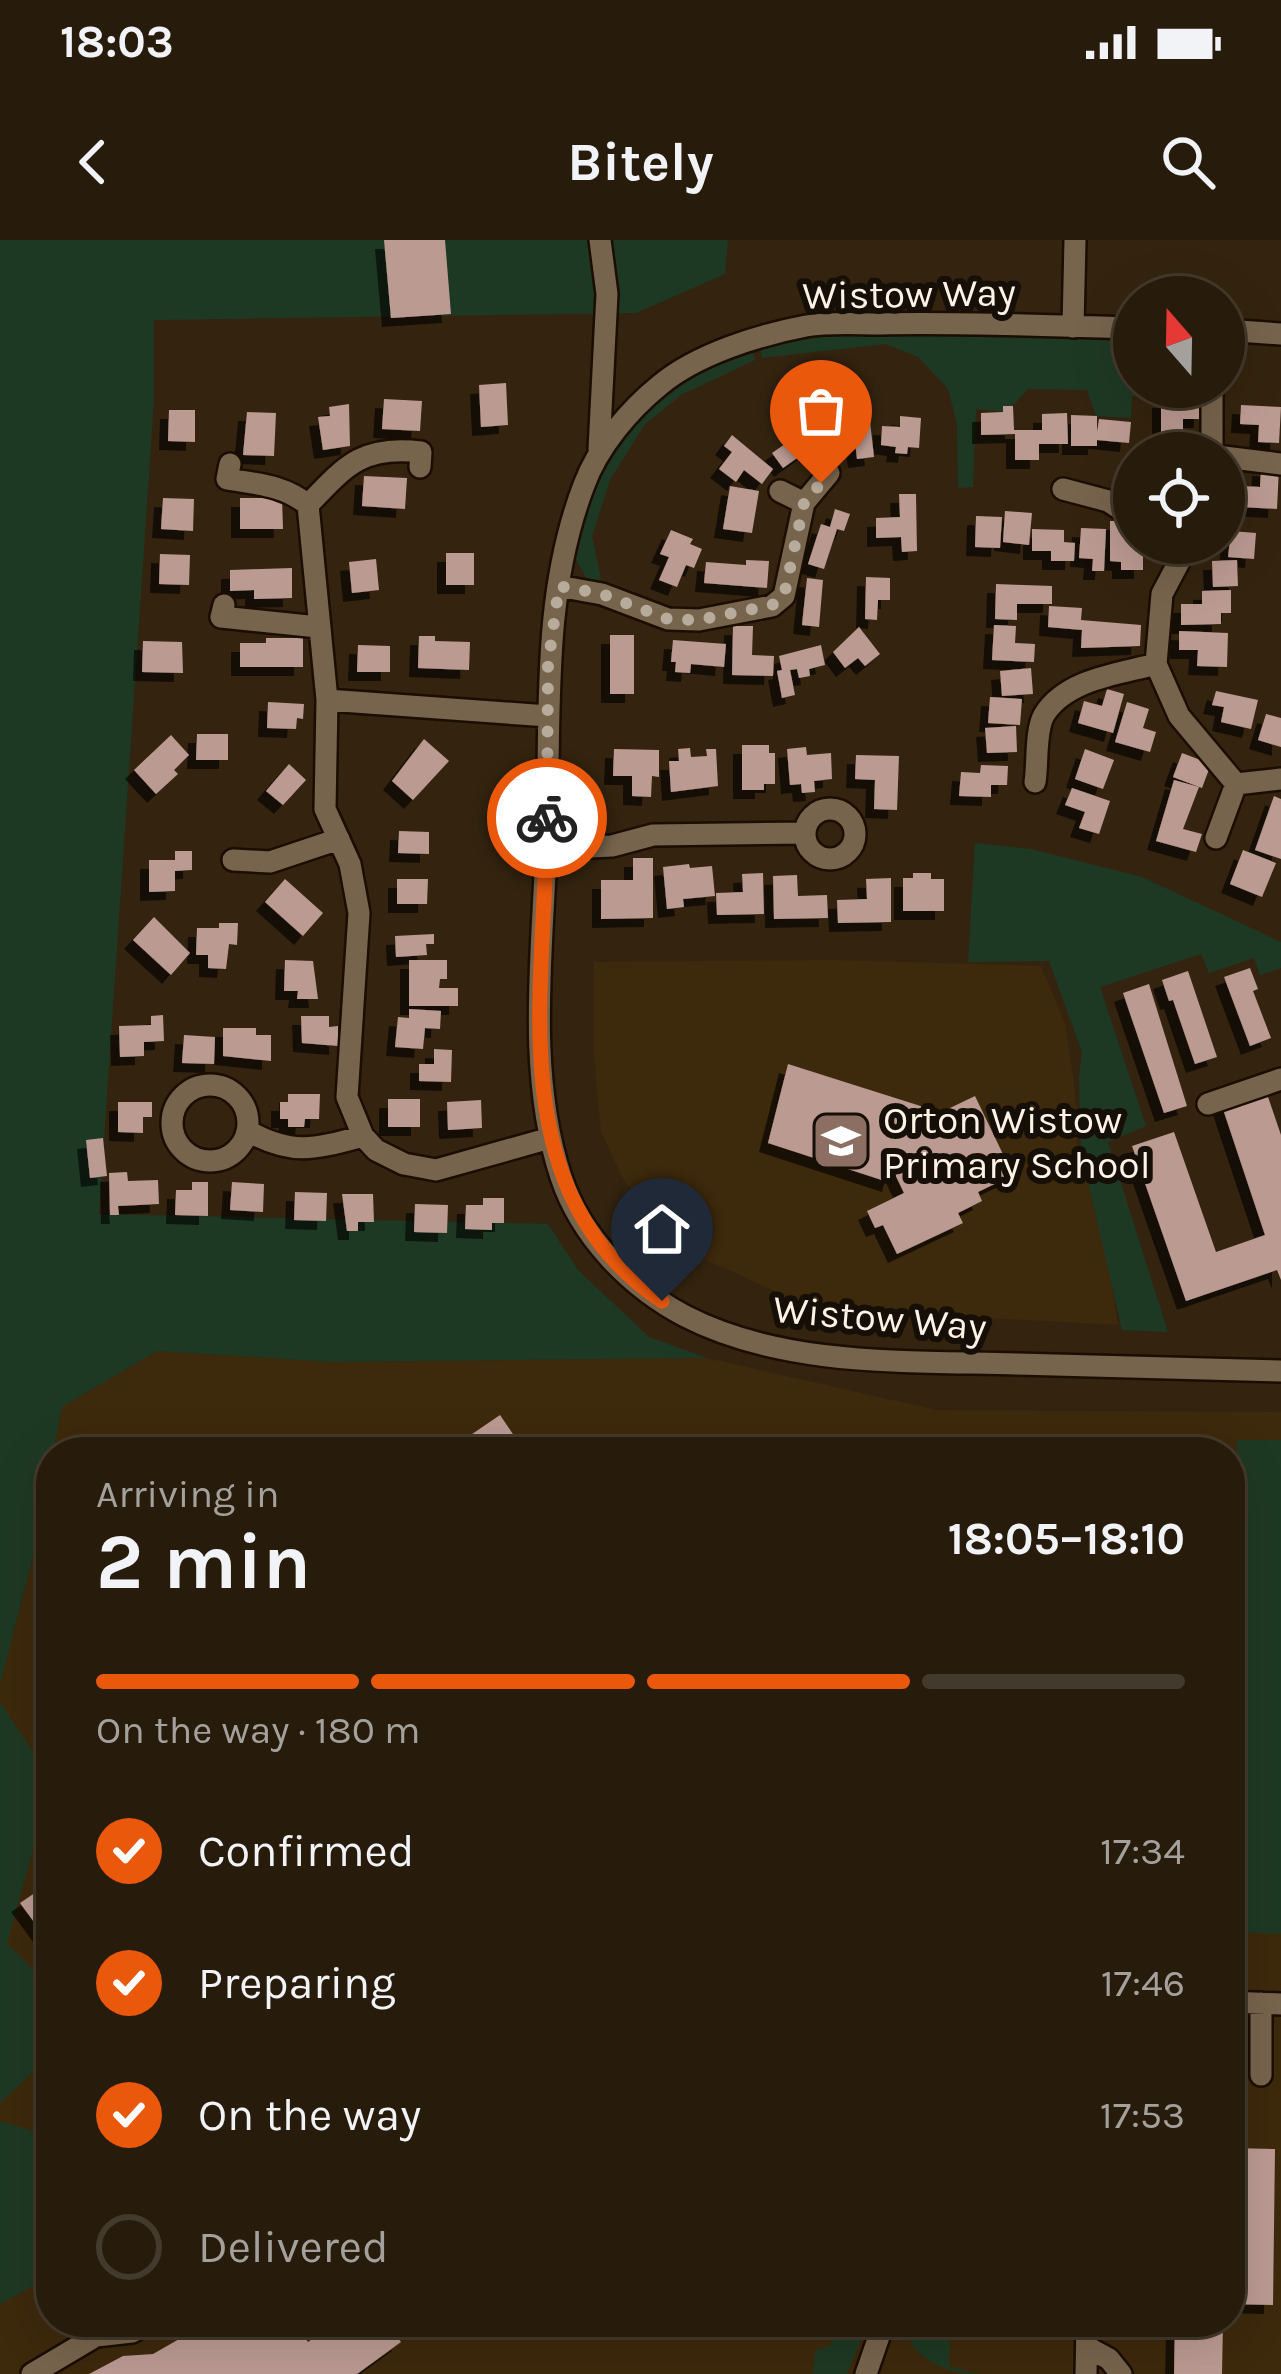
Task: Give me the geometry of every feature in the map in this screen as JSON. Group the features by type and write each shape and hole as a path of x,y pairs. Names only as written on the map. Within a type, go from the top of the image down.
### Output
{"street":[{"path":"598,460 607,294 600,240"},
{"path":"1073,326 1075,240"},
{"name":"Wistow Way","path":"1113,327 810,326 753,340 692,365 662,382 616,429 584,483 559,586 548,665 540,1016 550,1138 562,1181 606,1256 682,1314 732,1337 790,1352 945,1362 1281,1371"},
{"path":"1245,331 1281,334"},
{"path":"308,506 346,465 386,448 422,452 420,467"},
{"path":"1245,460 1281,464"},
{"path":"559,586 602,594 668,619 699,620 772,605 784,596 804,503 829,473"},
{"path":"227,478 272,486 295,494 308,506 327,700 326,809 350,863 359,914 347,1097 363,1136 376,1150 404,1164 436,1170 550,1138"},
{"path":"1063,489 1113,504"},
{"path":"780,491 804,503"},
{"path":"1175,564 1162,594 1156,664 1179,716 1236,784"},
{"path":"222,617 318,627"},
{"path":"1035,782 1042,718 1059,699 1080,685 1156,664"},
{"path":"327,700 548,716"},
{"path":"1236,784 1281,779"},
{"path":"1216,838 1236,784"},
{"path":"547,849 612,847 653,835 805,833"},
{"path":"233,860 270,862 339,839"},
{"path":"1208,1104 1281,1079"},
{"path":"248,1131 278,1148 302,1149 363,1136"},
{"path":"1261,2075 1271,2003"},
{"path":"32,2374 94,2337"},
{"path":"876,2371 882,2337"},
{"path":"1087,2337 1087,2374"},
{"path":"1087,2347 1109,2359 1121,2374"}],"shaded area":[{"name":"Orton Wistow Primary School","path":"835,960 1041,966 1065,1023 1075,1090 1077,1149 1102,1222 1118,1325 815,1309 684,1250 657,1228 621,1175 601,1132 594,1057 594,962"},
{"path":"157,1351 332,1362 707,1358 937,1410 1281,1412 1281,2374 0,2374 0,1684 36,1540 36,2337 1245,2337 1245,1437 56,1437 62,1407"}],"green space":[{"path":"0,240 728,240 725,274 636,313 154,320 154,400 99,1214 548,1224 578,1270 649,1337 707,1358 332,1362 157,1351 62,1407 56,1437 36,1437 36,1540 0,1684"},
{"path":"812,336 1113,339 1113,408 1131,408 1131,418 1096,416 1087,390 1028,389 1007,412 976,409 973,487 958,488 957,423 948,389 918,357 886,344 762,358 760,347"},
{"path":"753,352 755,360 681,395 645,424 610,480 592,536 601,579 597,585 585,576 574,556 600,480 626,433 661,393 684,378"},
{"path":"975,843 1031,849 1142,877 1281,942 1281,968 1260,975 1254,958 1209,973 1201,954 1100,987 1146,1126 1108,1142 1168,1332 1122,1330 1081,1152 1082,1052 1049,961 968,962"},
{"path":"1245,1440 1281,1440 1281,1934 1245,1933"},
{"path":"0,1702 36,1756 36,1832 7,1943 36,1973 36,2069 0,2103"},
{"path":"0,2121 36,2132 36,2292 33,2286 0,2304"},
{"path":"831,2337 862,2337 847,2374 813,2374 815,2351 831,2345"},
{"path":"908,2337 950,2337 949,2366 978,2374 930,2362"}],"building":[{"path":"384,240 445,240 451,314 391,318"},
{"path":"506,383 508,425 481,427 479,385"},
{"path":"384,399 422,401 420,431 382,429"},
{"path":"349,404 350,446 323,450 318,417 330,416 329,407"},
{"path":"1245,405 1281,407 1279,443 1258,442 1259,425 1240,424"},
{"path":"1003,406 1013,406 1014,430 1042,430 1042,414 1067,413 1068,444 1039,444 1039,460 1015,460 1015,434 981,435 981,413 1003,412"},
{"path":"1161,408 1203,408 1203,419 1183,419 1183,432 1161,432"},
{"path":"169,410 195,410 195,442 168,441"},
{"path":"247,412 276,413 274,456 243,455"},
{"path":"869,412 874,457 857,459 854,434 836,436 834,416"},
{"path":"1071,415 1097,416 1097,432 1099,419 1131,422 1130,432 1113,432 1113,442 1071,446"},
{"path":"900,416 921,418 919,448 908,447 907,454 881,445 882,426 900,427"},
{"path":"800,417 806,426 814,420 825,436 816,443 820,448 783,468 772,453 798,435 790,424"},
{"path":"732,435 773,469 762,484 744,470 736,482 719,469 732,452 724,446"},
{"path":"1261,467 1279,468 1277,509 1245,507 1245,486 1260,487"},
{"path":"364,476 407,478 405,509 362,506"},
{"path":"730,486 759,491 752,533 723,529"},
{"path":"899,494 916,494 917,551 902,552 901,537 876,538 876,518 900,517"},
{"path":"163,498 194,499 193,531 161,529"},
{"path":"240,498 282,498 283,529 240,529"},
{"path":"835,509 850,514 844,531 837,529 824,569 808,564 821,524 830,527"},
{"path":"1005,511 1032,513 1029,545 1003,542"},
{"path":"976,516 1002,517 1000,548 975,547"},
{"path":"1110,521 1113,521 1113,561"},
{"path":"1081,528 1106,529 1104,571 1092,571 1093,559 1079,558"},
{"path":"1032,529 1064,530 1064,542 1075,543 1074,561 1051,561 1051,551 1032,551"},
{"path":"671,530 693,539 690,544 702,549 694,568 686,565 677,587 659,580 669,557 660,554"},
{"path":"1245,532 1256,533 1254,559 1245,558"},
{"path":"446,553 474,553 474,585 446,585"},
{"path":"160,554 190,555 189,585 159,584"},
{"path":"376,559 379,590 352,593 349,562"},
{"path":"746,560 769,561 767,588 704,583 706,562 746,565"},
{"path":"1121,564 1143,564 1143,570 1121,570"},
{"path":"1212,564 1237,564 1238,586 1213,587"},
{"path":"292,568 292,598 254,599 254,590 230,591 230,570"},
{"path":"866,577 890,578 890,600 878,600 877,620 865,619"},
{"path":"807,578 823,580 819,627 802,625"},
{"path":"996,584 1052,586 1052,604 1017,604 1017,620 995,619"},
{"path":"1231,590 1231,613 1221,613 1221,624 1181,625 1181,604 1202,604 1202,591"},
{"path":"1049,606 1082,608 1081,620 1141,625 1140,646 1081,648 1082,630 1048,627"},
{"path":"994,625 1016,626 1015,643 1035,644 1034,662 992,660"},
{"path":"733,626 753,626 752,655 774,656 773,676 732,675"},
{"path":"859,627 880,654 865,666 858,658 845,668 833,652"},
{"path":"1179,631 1228,633 1227,667 1197,666 1198,650 1179,650"},
{"path":"610,635 634,635 634,694 610,694"},
{"path":"419,636 470,642 469,670 418,668"},
{"path":"266,638 303,638 303,667 240,667 240,643 266,643"},
{"path":"673,640 726,644 724,667 691,664 690,673 675,672"},
{"path":"143,641 182,642 183,673 142,672"},
{"path":"358,645 390,646 390,672 357,672"},
{"path":"821,645 825,665 799,678 797,669 790,670 795,695 782,698 779,656"},
{"path":"1031,668 1033,694 1002,696 1000,671"},
{"path":"1107,689 1124,694 1113,733 1078,723 1084,701 1102,706"},
{"path":"1216,691 1258,700 1251,729 1221,722 1224,707 1212,705"},
{"path":"990,697 1022,699 1020,725 988,723"},
{"path":"268,702 304,704 303,719 297,718 296,729 267,728"},
{"path":"1127,702 1149,709 1143,728 1156,732 1150,752 1115,742"},
{"path":"1266,714 1281,718 1281,747 1258,740"},
{"path":"1016,726 1017,752 987,753 985,728"},
{"path":"197,734 228,734 228,760 196,760"},
{"path":"171,735 189,755 174,770 178,774 156,794 134,770"},
{"path":"424,739 449,761 413,800 392,781"},
{"path":"742,745 769,745 769,753 775,753 775,784 764,784 764,790 742,790"},
{"path":"806,747 807,755 831,753 832,779 814,781 815,792 802,793 801,784 790,785 787,749"},
{"path":"690,748 691,757 707,756 706,749 716,749 718,786 671,792 669,761 679,761 678,749"},
{"path":"614,749 659,750 659,777 652,776 651,797 632,796 632,776 613,776"},
{"path":"1085,749 1114,760 1103,789 1075,779"},
{"path":"1182,753 1211,764 1202,788 1173,777"},
{"path":"856,755 899,756 897,810 874,809 875,780 855,779"},
{"path":"289,764 306,780 283,805 266,791"},
{"path":"981,765 1008,766 1007,785 991,785 991,797 959,796 961,772 980,773"},
{"path":"1174,780 1199,787 1183,829 1202,834 1196,852 1156,841"},
{"path":"1072,788 1110,801 1099,834 1079,828 1085,812 1065,805"},
{"path":"1274,796 1281,799 1281,859 1255,850"},
{"path":"399,831 429,832 429,854 398,853"},
{"path":"1243,850 1276,863 1262,897 1230,884"},
{"path":"175,851 192,851 192,870 175,871 175,891 149,892 149,860 175,860"},
{"path":"633,858 653,858 653,918 601,919 601,880 633,880"},
{"path":"689,864 690,868 712,866 715,896 683,899 684,907 667,909 663,867"},
{"path":"763,873 764,914 717,915 716,893 743,892 742,874"},
{"path":"913,873 944,879 944,911 903,911 903,878 913,878"},
{"path":"797,875 798,896 827,895 828,918 774,919 773,876"},
{"path":"891,878 891,922 838,923 837,900 867,899 866,879"},
{"path":"285,879 323,913 303,936 265,902"},
{"path":"397,879 428,879 427,904 397,904"},
{"path":"154,917 190,953 171,975 133,940"},
{"path":"219,923 238,923 237,945 229,944 226,969 208,968 208,955 196,955 197,928 219,928"},
{"path":"434,934 434,944 426,944 427,955 396,957 395,936"},
{"path":"285,960 313,961 318,999 297,999 298,991 284,991"},
{"path":"409,960 447,960 447,979 440,979 439,988 458,988 458,1006 409,1006"},
{"path":"1250,968 1258,989 1253,991 1271,1038 1250,1046 1224,977"},
{"path":"1188,971 1217,1057 1195,1064 1162,980"},
{"path":"1149,984 1187,1106 1164,1113 1123,993"},
{"path":"409,1009 441,1011 440,1029 425,1028 423,1049 395,1047 398,1017 409,1018"},
{"path":"163,1015 164,1041 144,1042 144,1056 120,1057 119,1026 151,1025 151,1016"},
{"path":"301,1016 329,1016 329,1027 338,1026 338,1046 302,1043"},
{"path":"223,1028 256,1028 256,1035 271,1035 271,1061 223,1056"},
{"path":"184,1035 215,1037 214,1064 182,1063"},
{"path":"434,1049 452,1050 451,1082 419,1081 419,1064 434,1064"},
{"path":"788,1064 930,1109 927,1119 975,1096 1013,1175 978,1192 982,1201 958,1213 963,1223 897,1254 883,1225 875,1228 867,1211 904,1193 894,1172 891,1183 768,1143"},
{"path":"1266,1091 1281,1135 1281,1280 1277,1270 1186,1301 1132,1146 1174,1132 1216,1252 1265,1235 1222,1106"},
{"path":"288,1094 320,1094 319,1119 305,1119 304,1127 288,1127 288,1119 280,1119 280,1102 288,1102"},
{"path":"388,1099 420,1099 420,1127 388,1127"},
{"path":"481,1100 482,1128 448,1130 447,1102"},
{"path":"118,1102 152,1102 152,1117 143,1117 143,1133 118,1132"},
{"path":"103,1138 107,1176 90,1178 86,1140"},
{"path":"127,1172 128,1181 158,1180 159,1204 118,1206 119,1215 110,1215 109,1173"},
{"path":"192,1182 208,1182 208,1216 175,1215 176,1190 192,1190"},
{"path":"232,1182 264,1184 263,1212 230,1210"},
{"path":"295,1192 327,1193 326,1221 294,1220"},
{"path":"342,1194 373,1194 374,1222 358,1222 358,1231 347,1231"},
{"path":"483,1198 504,1198 504,1223 492,1223 492,1230 465,1229 466,1205 483,1205"},
{"path":"415,1204 448,1205 447,1233 414,1232"},
{"path":"500,1415 515,1437 468,1437"},
{"path":"36,1892 36,1925 20,1903"},
{"path":"1245,2148 1275,2149 1273,2305 1245,2304"},
{"path":"183,2337 305,2337 308,2342 315,2337 397,2337 401,2342 357,2374 89,2374 123,2356 153,2354"},
{"path":"1175,2337 1223,2337 1222,2374 1174,2374"}],"way so far":[{"path":"547,818 548,665 559,586 602,594 668,619 699,620 772,605 784,596 804,503 821,483"}],"place":[{"name":"Orton Wistow Primary School","path":"841,1141"}],"route":[{"path":"547,818 540,1016 550,1138 562,1181 606,1256 662,1301"}]}
